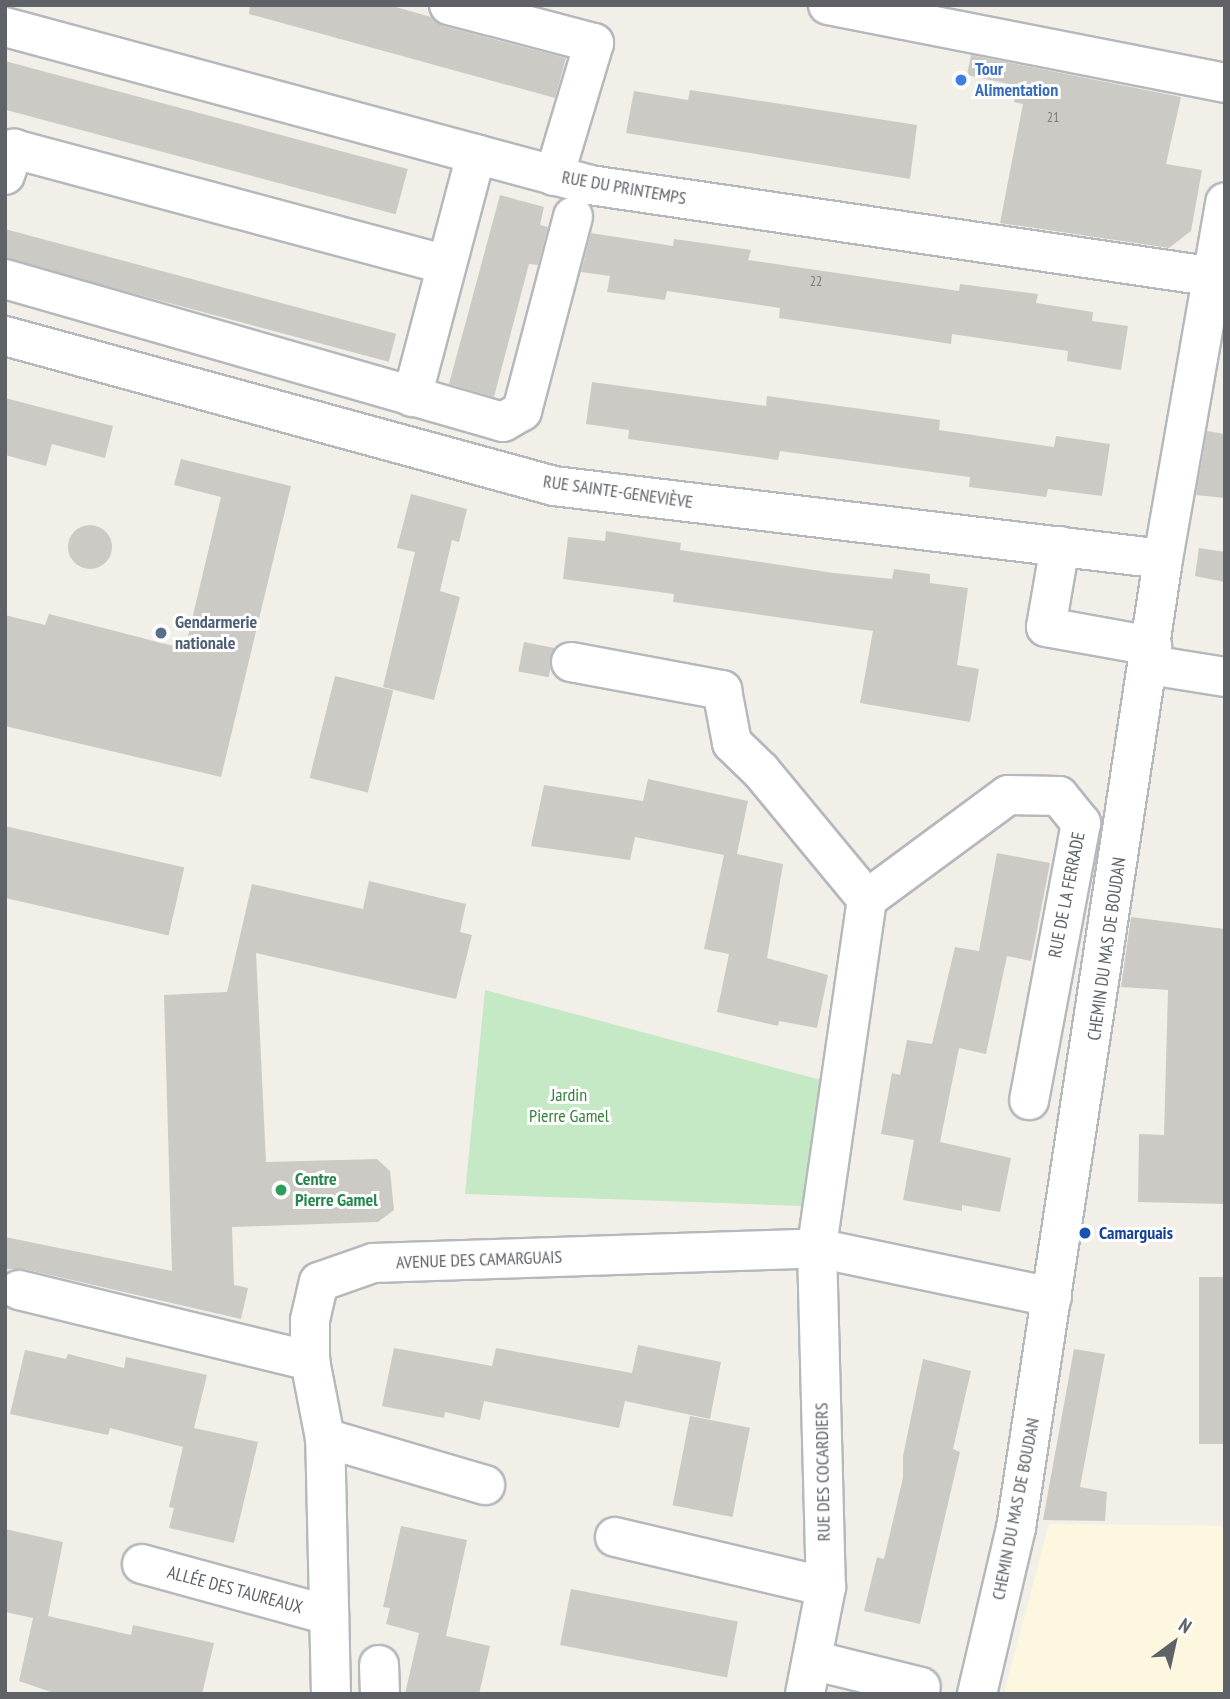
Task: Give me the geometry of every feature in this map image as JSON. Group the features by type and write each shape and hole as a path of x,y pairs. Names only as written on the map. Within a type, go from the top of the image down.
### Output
{"street":[{"path":"449,5 594,43 554,176"},
{"path":"828,5 1225,83"},
{"name":"RUE DU PRINTEMPS","path":"5,27 590,185 1214,277"},
{"path":"5,175 14,149 446,265"},
{"path":"412,397 476,154"},
{"name":"CHEMIN DU MAS DE BOUDAN","path":"977,1694 1016,1528 1151,656 1163,559 1225,202"},
{"path":"5,279 503,422 523,411 573,217"},
{"name":"RUE SAINTE-GENEVIÈVE","path":"5,336 554,486 1163,559"},
{"path":"1060,546 1046,627 1225,677"},
{"path":"570,662 723,690 732,743 761,771 867,899 817,1248"},
{"name":"RUE DE LA FERRADE","path":"867,899 1008,794 1059,796 1081,823 1029,1100"},
{"name":"AVENUE DES CAMARGUAIS","path":"331,1694 325,1438 310,1361 310,1320 319,1282 373,1263 817,1248 1052,1297"},
{"name":"RUE DES COCARDIERS","path":"809,1677 826,1587 817,1248"},
{"path":"19,1290 310,1361"},
{"path":"325,1438 485,1485"},
{"path":"615,1537 826,1587"},
{"name":"ALLÉE DES TAUREAUX","path":"142,1564 329,1615"},
{"path":"809,1677 921,1687"}],"shaded area":[{"path":"1049,1524 1225,1526 1225,1694 1004,1694"}],"green space":[{"name":"Jardin Pierre Gamel","path":"485,990 825,1081 803,1206 465,1194"}],"building":[{"path":"250,5 389,5 431,17 443,26 566,58 555,98 249,14"},
{"path":"971,55 1181,97 1166,164 1202,170 1191,231 1169,248 1000,223 1023,104 1014,102 1018,86 967,75"},
{"path":"5,61 408,169 396,214 5,110"},
{"path":"690,90 917,125 910,179 626,133 634,91 688,100"},
{"path":"500,195 544,207 540,225 548,227 538,265 529,264 494,397 449,384"},
{"path":"5,229 396,334 389,362 5,259"},
{"path":"591,233 673,246 674,239 751,250 748,260 959,291 960,284 1038,294 1036,303 1093,312 1092,321 1128,326 1121,370 1067,361 1068,351 952,334 951,344 779,318 780,308 667,291 665,300 607,292 610,276 581,272"},
{"path":"592,382 766,406 767,396 940,420 939,430 1054,447 1056,436 1110,444 1102,496 1048,489 1046,497 969,487 970,477 780,451 778,460 628,439 629,430 586,424"},
{"path":"5,398 113,426 105,458 52,444 46,466 5,455"},
{"path":"1207,431 1225,434 1225,498 1196,495"},
{"path":"181,459 291,486 221,777 5,726 5,615 45,625 49,614 185,649 221,497 174,485"},
{"path":"411,494 467,509 459,542 452,540 440,591 460,597 434,700 383,687 415,552 397,548"},
{"path":"90,525 99,526 106,531 111,538 111,556 106,563 99,568 90,569 81,568 74,563 69,556 68,547 69,538 74,531 81,526"},
{"path":"606,531 681,543 680,550 834,573 892,579 894,569 930,574 930,583 968,588 957,665 979,669 970,722 860,703 873,631 673,602 674,594 563,579 568,537 605,541"},
{"path":"1199,548 1225,552 1225,582 1195,576"},
{"path":"524,642 554,648 549,677 518,671"},
{"path":"335,676 393,691 368,792 310,778"},
{"path":"648,779 748,801 737,854 783,864 767,958 828,975 817,1028 779,1021 778,1026 717,1012 729,954 704,949 724,855 635,837 630,860 531,846 544,785 643,801"},
{"path":"5,826 184,867 169,936 5,898"},
{"path":"997,853 1050,863 1031,961 1007,956 986,1054 959,1048 940,1142 1011,1158 1000,1212 962,1205 962,1211 903,1200 914,1140 881,1134 892,1073 900,1075 907,1040 932,1044 955,947 979,951"},
{"path":"369,881 466,904 460,932 472,935 456,999 256,953 266,1162 377,1159 390,1171 394,1210 378,1222 232,1227 234,1285 248,1288 241,1319 24,1269 5,1269 5,1237 172,1271 164,995 227,992 252,884 363,909"},
{"path":"1131,917 1225,929 1225,1204 1138,1202 1139,1134 1164,1135 1168,990 1121,987"},
{"path":"1199,1277 1225,1277 1225,1444 1199,1444"},
{"path":"638,1345 721,1362 710,1419 625,1401 619,1428 484,1401 480,1420 445,1412 444,1418 382,1406 394,1348 492,1366 496,1348 632,1373"},
{"path":"1074,1349 1105,1354 1080,1487 1107,1492 1105,1521 1043,1520"},
{"path":"25,1350 66,1359 68,1354 124,1368 126,1357 207,1375 194,1428 258,1442 234,1543 169,1528 174,1508 169,1507 183,1447 110,1428 108,1435 10,1414"},
{"path":"923,1359 971,1371 953,1449 960,1452 920,1624 864,1611 877,1557 884,1559 903,1478 903,1456"},
{"path":"690,1416 750,1428 733,1517 673,1505"},
{"path":"401,1526 467,1540 446,1636 490,1646 479,1694 405,1694 419,1633 386,1624 390,1608 383,1607"},
{"path":"5,1529 63,1542 48,1616 131,1635 133,1625 214,1643 202,1694 57,1694 19,1681 33,1618 5,1612"},
{"path":"571,1589 738,1621 727,1677 560,1645"}],"place":[{"name":"Tour Alimentation","path":"961,80"},
{"name":"Gendarmerie nationale","path":"161,633"},
{"name":"Centre Pierre Gamel","path":"281,1190"},
{"name":"Camarguais","path":"1085,1233"}]}
